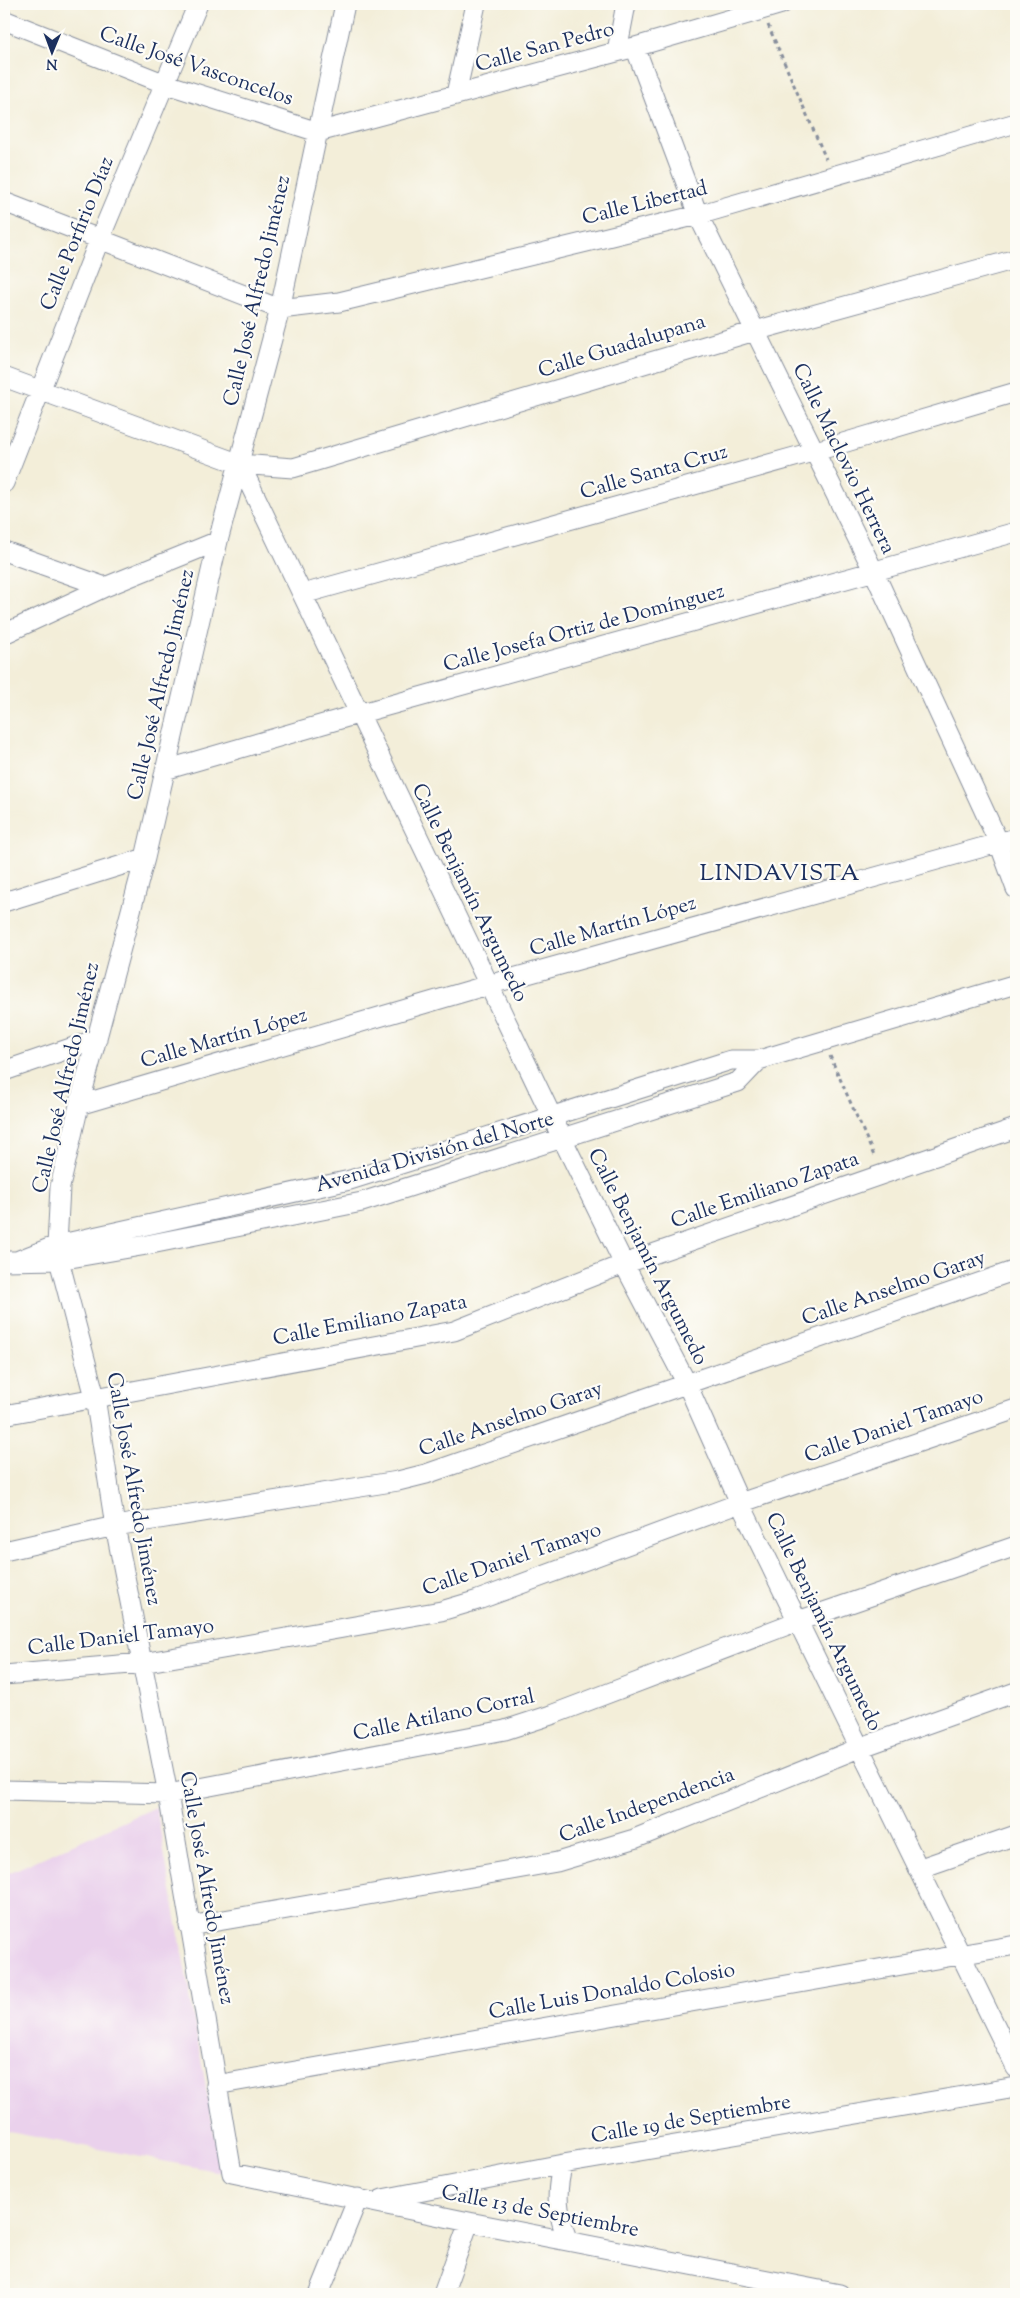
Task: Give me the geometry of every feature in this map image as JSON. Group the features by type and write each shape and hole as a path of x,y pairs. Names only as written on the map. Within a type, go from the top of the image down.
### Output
{"street":[{"name":"Calle Porfirio Díaz","path":"4,483 100,238 163,83 198,4"},
{"name":"Calle José Alfredo Jiménez","path":"232,2173 168,1794 116,1526 95,1397 58,1252 60,1187 79,1105 145,858 218,541 280,308 346,4"},
{"path":"456,94 476,4"},
{"path":"626,4 626,49"},
{"name":"Calle San Pedro","path":"318,132 626,49 782,4"},
{"name":"Calle José Vasconcelos","path":"4,20 163,83 318,132"},
{"name":"Calle Maclovio Herrera","path":"626,49 698,215 1007,841 1016,889"},
{"name":"Calle Libertad","path":"280,308 339,302 698,215 1016,123"},
{"path":"4,202 280,308"},
{"name":"Calle Guadalupana","path":"4,377 40,392 240,464 294,468 755,331 1016,259"},
{"name":"Calle Santa Cruz","path":"303,594 816,452 1016,392"},
{"name":"Calle Benjamín Argumedo","path":"240,464 488,985 624,1264 687,1384 740,1503 1016,2068"},
{"name":"Calle Josefa Ortiz de Domínguez","path":"165,770 358,714 1016,532"},
{"path":"4,634 105,587 218,541"},
{"path":"4,550 105,587"},
{"name":"Calle Martín López","path":"79,1105 488,985 1007,841"},
{"path":"4,902 145,858"},
{"name":"Avenida División del Norte","path":"11,1260 58,1252 350,1180 730,1060 759,1060 1016,984"},
{"path":"4,1071 97,1039"},
{"name":"Avenida División del Norte","path":"58,1252 141,1246 362,1202 563,1140 738,1082 759,1060"},
{"name":"Calle Emiliano Zapata","path":"4,1415 454,1331 624,1264 1016,1128"},
{"name":"Calle Anselmo Garay","path":"4,1551 116,1526 398,1481 426,1474 1016,1270"},
{"name":"Calle Daniel Tamayo","path":"4,1674 142,1663 441,1612 740,1503 1016,1409"},
{"name":"Calle Atilano Corral","path":"4,1790 168,1794 505,1730 551,1716 798,1621 1016,1546"},
{"name":"Calle Independencia","path":"189,1926 557,1862 634,1839 859,1748 1016,1692"},
{"path":"918,1869 1016,1835"},
{"name":"Calle Luis Donaldo Colosio","path":"216,2085 1016,1945"},
{"name":"Calle 19 de Septiembre","path":"366,2200 563,2164 1016,2087"},
{"path":"563,2164 558,2184 557,2203 568,2241"},
{"name":"Calle 13 de Septiembre","path":"232,2173 568,2241 781,2288 840,2294"},
{"path":"319,2294 366,2200"},
{"path":"443,2294 469,2222"}],"path":[{"path":"762,10 833,176"},
{"path":"824,1041 882,1175"}],"shaded area":[{"path":"156,1807 221,2172 4,2131 4,1875"}],"district":[{"name":"LINDAVISTA","path":"780,874"}]}
